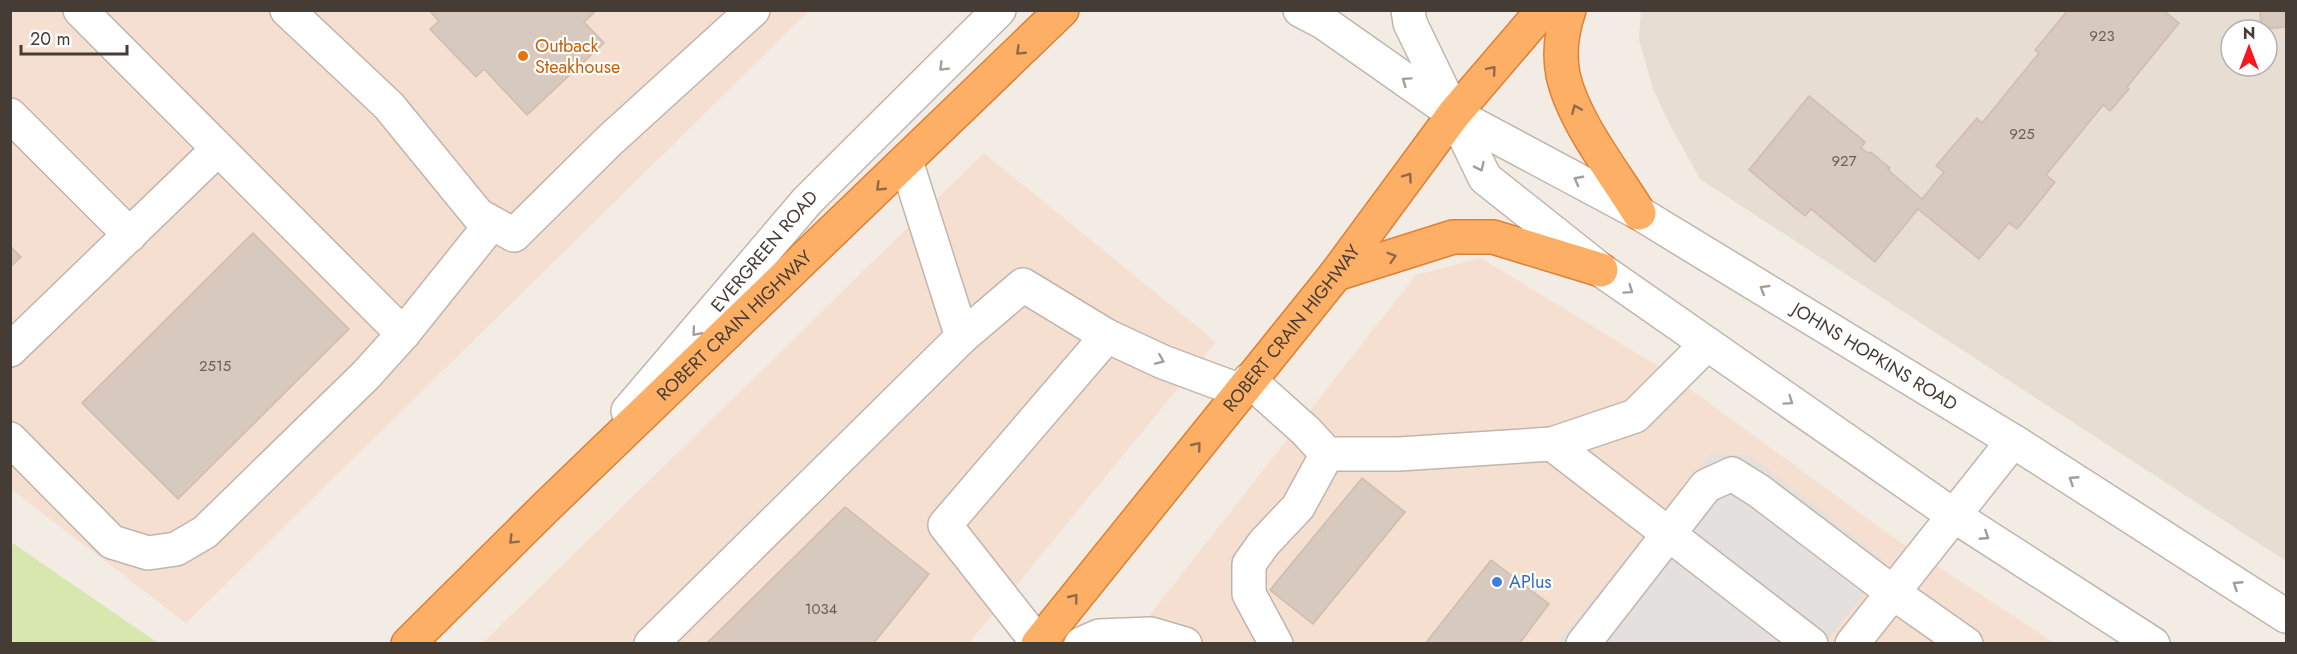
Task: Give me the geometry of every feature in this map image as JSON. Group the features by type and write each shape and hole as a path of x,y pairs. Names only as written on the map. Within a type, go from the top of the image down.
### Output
{"highway":[{"name":"ROBERT CRAIN HIGHWAY","path":"408,644 545,508 1062,10"},
{"name":"ROBERT CRAIN HIGHWAY","path":"1038,643 1336,274 1454,114 1543,10"},
{"path":"1569,10 1562,31 1563,74 1576,114 1639,213"},
{"path":"1336,274 1453,237 1493,237 1601,270"}],"street":[{"path":"80,10 403,334"},
{"path":"287,10 389,106 478,215 513,235 609,141 753,10"},
{"name":"EVERGREEN ROAD","path":"545,508 807,201 999,10"},
{"name":"JOHNS HOPKINS ROAD","path":"1300,10 1323,22 1454,114 1639,213 2013,441 2286,616"},
{"name":"JOHNS HOPKINS ROAD","path":"1408,10 1410,23 1485,178 1601,270 1707,344 1953,515 2153,644"},
{"path":"10,115 130,235"},
{"path":"10,350 219,149"},
{"path":"906,161 962,337"},
{"path":"10,439 112,542 148,553 176,549 205,532 366,375 403,334 492,223"},
{"path":"651,644 962,337 1023,285 1107,336 1163,362 1245,386 1306,431 1327,454 1399,454 1552,444 1635,416 1707,344"},
{"path":"1038,643 945,525 1107,336"},
{"path":"1852,644 2013,441"},
{"path":"1552,444 1811,644"},
{"path":"1276,644 1249,594 1249,564 1298,507 1327,454"},
{"path":"1583,644 1706,486 1732,474 1759,491 1892,592 1966,644"},
{"path":"1081,644 1099,636 1151,634 1185,644"}],"shaded area":[{"path":"1641,10 2286,11 2286,561 1700,179 1653,89 1639,39"},
{"path":"10,11 809,11 186,623 11,489"},
{"path":"984,153 1216,342 969,643 482,644"},
{"path":"1481,258 1661,368 1890,535 2054,643 1127,644 1416,275"},
{"path":"1710,454 1751,456 1887,563 1825,643 1557,644"}],"green space":[{"path":"11,542 158,643 11,643"}],"building":[{"name":"Outback Steakhouse","path":"429,10 592,10 594,13 584,22 604,43 527,115 484,69 476,77 430,29 439,21"},
{"path":"2068,10 2163,10 2179,23 2110,111 2103,105 2046,175 2055,182 2017,229 2009,223 1979,259 1918,209 1875,262 1811,209 1805,216 1749,170 1809,96 1865,142 1861,148 1873,154 1890,168 1888,170 1922,199 1944,172 1936,166 1977,118 1982,123 2039,53 2035,50"},
{"path":"2260,10 2286,10 2286,27 2279,28 2279,18 2260,18"},
{"path":"253,233 349,329 178,499 82,403"},
{"path":"10,246 21,257 10,267"},
{"path":"1362,478 1405,512 1313,624 1270,590"},
{"path":"845,507 929,574 873,644 706,644"},
{"name":"APlus","path":"1491,560 1549,604 1519,644 1425,644"}],"place":[{"name":"Outback Steakhouse","path":"523,56"},
{"name":"APlus","path":"1497,582"}]}
